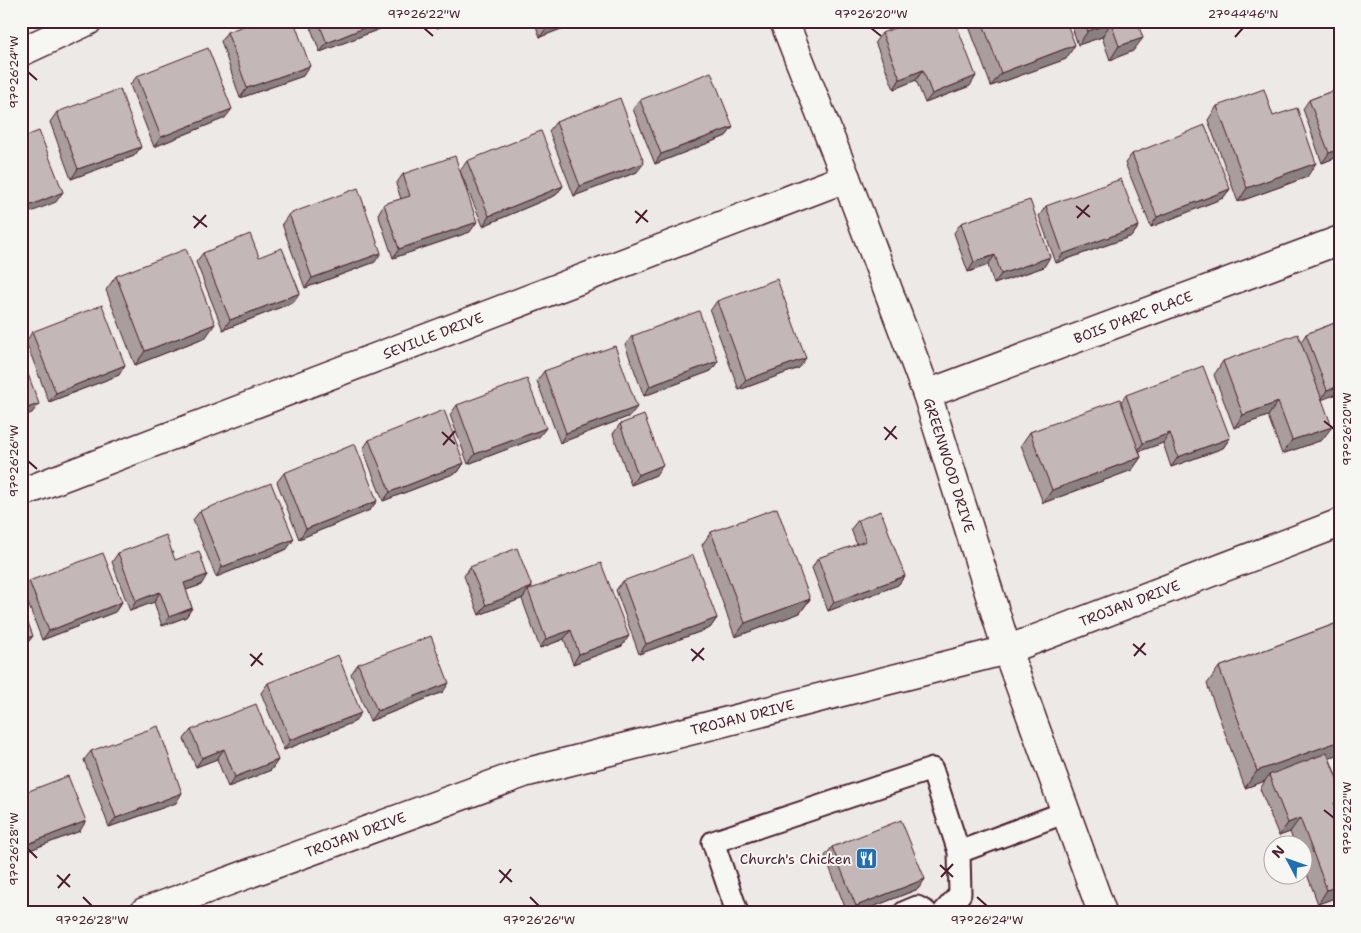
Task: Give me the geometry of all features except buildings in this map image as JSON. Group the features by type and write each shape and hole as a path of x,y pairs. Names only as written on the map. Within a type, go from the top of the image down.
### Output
{"street":[{"path":"21,52 88,21"},
{"name":"GREENWOOD DRIVE","path":"784,21 846,178 927,394 1006,650 1102,912"},
{"name":"SEVILLE DRIVE","path":"21,492 846,178"},
{"name":"BOIS D'ARC PLACE","path":"927,394 1340,240"},
{"name":"TROJAN DRIVE","path":"144,912 524,773 1006,650 1340,523"}],"lane":[{"path":"737,912 712,842 932,769 959,852 960,894 944,912"},
{"path":"959,852 1066,812"},
{"path":"905,912 917,907 926,912"}],"place":[{"name":"Church's Chicken","path":"867,859"}]}
